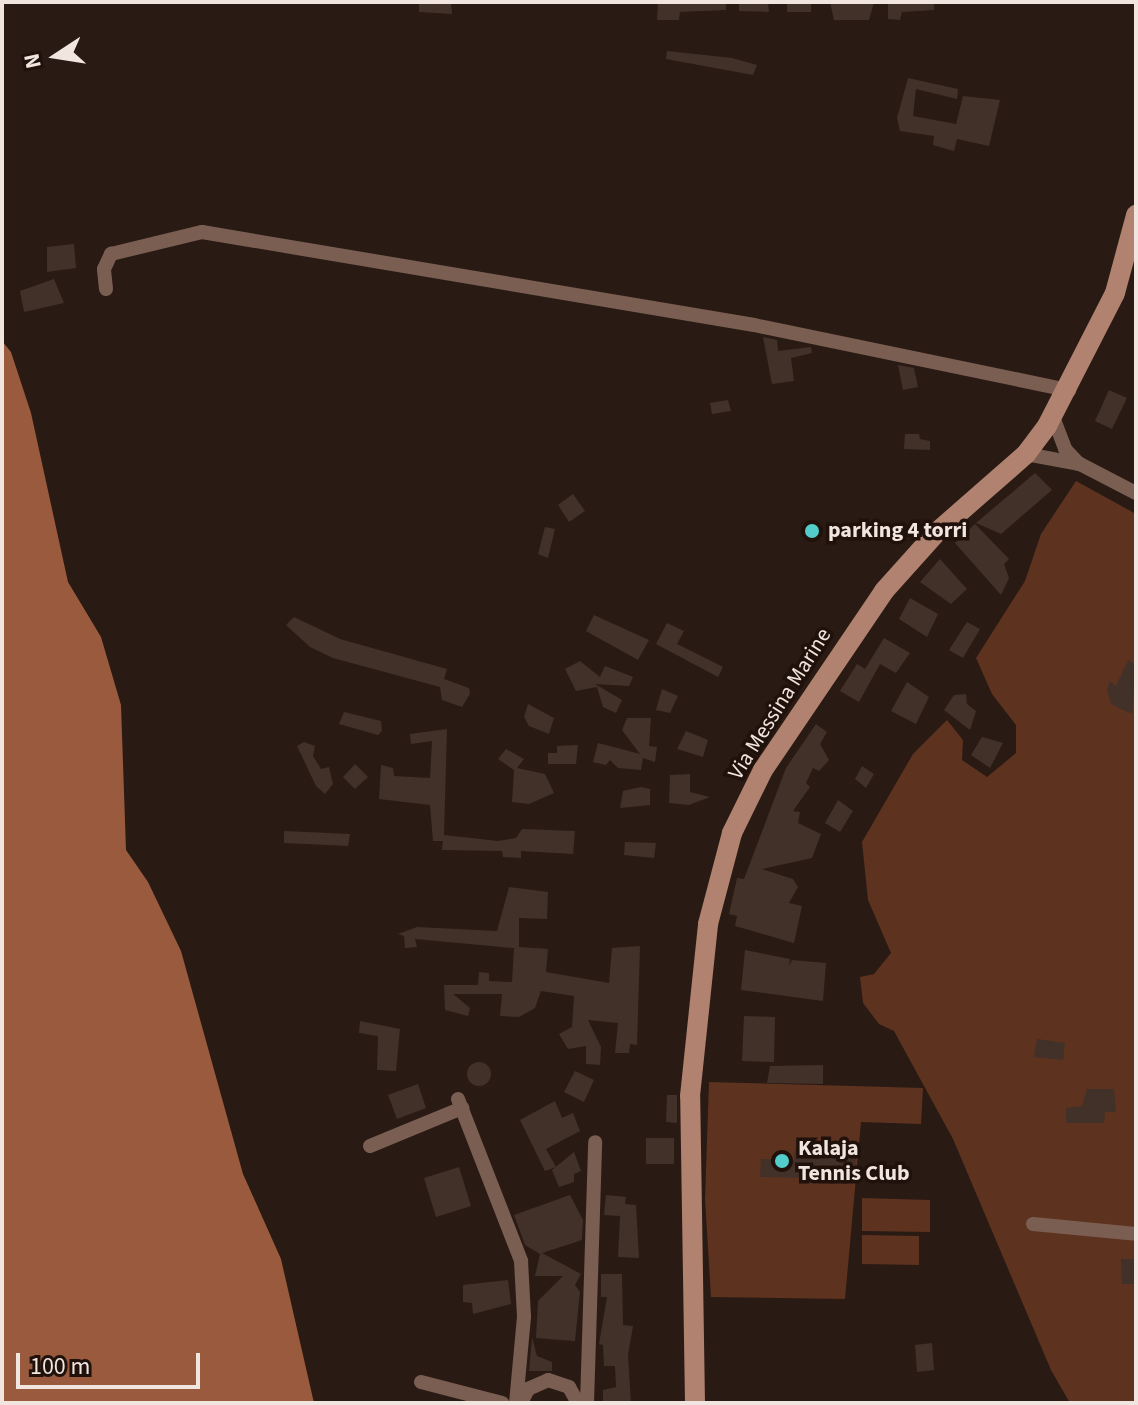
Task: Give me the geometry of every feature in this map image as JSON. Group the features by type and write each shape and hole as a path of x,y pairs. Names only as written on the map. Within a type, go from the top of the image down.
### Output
{"main road":[{"name":"Via Messina Marine","path":"695,1403 690,1096 708,924 732,833 790,731 853,633 917,552 1026,454 1053,417 1115,293 1136,215"}],"street":[{"path":"106,289 104,269 111,254 202,232 754,325 1036,379 1069,390"},
{"path":"1053,417 1065,449 1080,464"},
{"path":"1026,454 1080,464 1136,493"},
{"path":"370,1146 460,1103 521,1261 523,1385 518,1403"},
{"path":"587,1403 595,1142"},
{"path":"1033,1224 1136,1234"},
{"path":"523,1385 548,1380 569,1387 587,1385"},
{"path":"421,1382 502,1403"},
{"path":"569,1387 578,1403"}],"shaded area":[{"path":"2,341 11,352 31,413 68,582 101,637 121,705 126,850 148,882 181,951 243,1174 281,1259 314,1403 2,1403"},
{"path":"1076,481 1136,514 1136,1403 1070,1403 1051,1370 953,1139 894,1031 879,1024 863,1003 860,977 874,974 891,953 868,900 862,842 913,754 947,720 963,740 962,760 987,777 1016,753 1016,725 992,694 976,658 1025,581 1041,534"},
{"name":"Kalaja Tennis Club","path":"709,1082 923,1088 921,1124 861,1122 845,1299 711,1297 705,1199"},
{"path":"862,1198 930,1200 930,1232 862,1231"},
{"path":"862,1235 919,1236 919,1265 862,1264"}],"building":[{"path":"419,2 451,2 452,14 419,12"},
{"path":"658,2 726,2 726,10 680,12 679,20 657,20"},
{"path":"739,2 768,2 769,12 739,11"},
{"path":"787,2 811,2 811,12 787,12"},
{"path":"830,2 874,2 869,20 834,20"},
{"path":"888,2 934,2 934,10 902,12 900,20 888,19"},
{"path":"667,51 732,58 757,65 753,75 666,59"},
{"path":"908,78 958,89 957,99 916,89 913,116 956,124 963,96 1000,100 989,146 957,139 954,151 933,145 934,136 900,131 897,118"},
{"path":"74,244 76,268 47,272 47,247"},
{"path":"54,279 64,303 24,312 20,291"},
{"path":"763,337 777,340 778,351 811,347 812,353 791,358 794,381 772,384"},
{"path":"898,365 914,368 918,387 903,390"},
{"path":"1109,390 1127,398 1112,429 1095,421"},
{"path":"728,400 731,411 712,414 710,403"},
{"path":"905,434 919,434 920,439 930,441 930,450 904,449"},
{"path":"1035,473 1052,490 1001,534 976,523"},
{"path":"573,494 585,511 569,522 558,505"},
{"path":"975,524 1009,559 1004,564 1009,578 1001,595 955,543"},
{"path":"545,527 555,529 548,558 538,554"},
{"path":"940,559 967,589 951,604 920,582"},
{"path":"910,598 938,614 927,637 899,619"},
{"path":"594,615 649,640 638,660 586,631"},
{"path":"294,617 340,639 447,669 444,679 469,688 470,694 462,707 442,700 440,687 333,658 310,647 286,625"},
{"path":"967,622 980,629 963,658 949,650"},
{"path":"667,623 684,631 677,644 723,667 718,677 656,644"},
{"path":"884,638 910,653 896,673 880,664 859,702 840,691 857,664 865,669"},
{"path":"1128,660 1136,665 1132,714 1111,704 1107,690 1110,681 1116,686"},
{"path":"580,661 600,677 605,666 633,677 629,686 595,684 622,700 616,713 603,707 597,687 576,691 565,669"},
{"path":"907,682 929,697 916,724 891,711"},
{"path":"662,689 678,696 670,713 656,710"},
{"path":"966,694 967,704 976,711 970,730 944,710 954,695"},
{"path":"528,704 554,718 549,734 529,726 524,717"},
{"path":"344,712 381,721 382,731 378,735 339,724"},
{"path":"627,718 651,718 649,746 657,747 655,762 643,758 641,770 618,768 610,760 606,765 593,762 598,743 640,754 622,730"},
{"path":"816,724 827,732 820,744 829,760 819,771 813,768 806,783 810,787 793,811 800,812 798,823 821,834 812,858 762,869 793,879 798,887 789,903 802,906 794,943 735,926 737,916 729,914 737,878 744,879 786,768"},
{"path":"447,729 444,835 498,841 516,838 522,829 575,831 573,854 521,851 521,858 503,857 502,851 442,850 443,841 433,841 430,805 379,799 381,765 393,768 394,776 430,778 432,741 411,744 410,734"},
{"path":"686,731 708,740 703,757 677,749"},
{"path":"982,737 1003,743 990,768 971,755"},
{"path":"304,742 315,746 313,756 321,769 329,767 333,784 325,794 316,786 297,746"},
{"path":"578,745 576,764 548,764 548,753 557,753 557,746"},
{"path":"506,749 524,759 517,768 545,774 554,793 529,804 512,802 514,770 498,759"},
{"path":"355,764 368,777 355,789 343,777"},
{"path":"862,766 874,774 866,788 855,779"},
{"path":"690,774 690,792 710,797 689,805 669,803 670,775"},
{"path":"641,787 650,789 650,805 620,808 623,791"},
{"path":"838,800 853,811 840,832 825,823"},
{"path":"284,831 350,834 348,846 284,843"},
{"path":"625,842 656,843 654,858 624,855"},
{"path":"509,887 548,892 547,919 519,918 519,947 548,949 546,972 609,983 612,948 640,946 637,1045 630,1044 629,1053 615,1053 618,1023 588,1020 601,1047 600,1065 586,1064 586,1046 568,1049 559,1034 572,1027 574,996 541,991 535,1008 519,1017 500,1016 502,994 453,994 470,1008 468,1016 445,1010 444,985 478,985 479,972 489,973 489,981 512,982 514,948 415,939 417,947 405,948 404,936 398,934 417,927 497,931"},
{"path":"745,950 790,959 789,966 792,960 826,963 823,1001 741,990"},
{"path":"744,1016 775,1017 774,1062 742,1061"},
{"path":"360,1021 400,1029 396,1071 377,1070 378,1036 359,1033"},
{"path":"1037,1039 1065,1043 1063,1060 1034,1057"},
{"path":"479,1062 490,1069 491,1074 484,1085 479,1086 468,1079 467,1074 474,1063"},
{"path":"823,1065 823,1084 767,1083 770,1066"},
{"path":"575,1071 594,1080 584,1102 564,1092"},
{"path":"418,1084 426,1108 397,1119 388,1095"},
{"path":"1087,1089 1114,1089 1116,1112 1105,1112 1104,1123 1066,1123 1066,1108 1082,1106"},
{"path":"667,1095 677,1095 677,1123 666,1122"},
{"path":"555,1101 562,1118 573,1113 580,1131 546,1149 556,1167 545,1171 520,1120"},
{"path":"646,1138 674,1138 674,1164 646,1164"},
{"path":"814,1148 817,1155 856,1156 855,1179 760,1177 761,1159 794,1160 795,1149"},
{"path":"574,1152 581,1171 574,1174 574,1182 559,1187 552,1170"},
{"path":"459,1167 471,1206 436,1217 424,1178"},
{"path":"570,1195 583,1220 582,1240 542,1253 581,1274 575,1285 580,1292 575,1341 536,1338 538,1301 563,1276 535,1276 540,1254 525,1245 514,1215"},
{"path":"606,1195 626,1197 625,1204 636,1205 639,1258 618,1257 620,1216 604,1215"},
{"path":"1121,1259 1136,1259 1136,1284 1122,1284"},
{"path":"601,1274 622,1274 623,1325 633,1326 628,1355 631,1403 603,1403 603,1390 616,1387 615,1366 604,1366 603,1345 599,1344 607,1297 601,1297"},
{"path":"508,1280 511,1304 473,1314 472,1303 463,1302 463,1285"},
{"path":"532,1337 537,1356 552,1362 552,1371 529,1371"},
{"path":"932,1343 934,1370 917,1372 915,1345"}],"place":[{"name":"parking 4 torri","path":"812,531"},
{"name":"Kalaja Tennis Club","path":"782,1161"}]}
